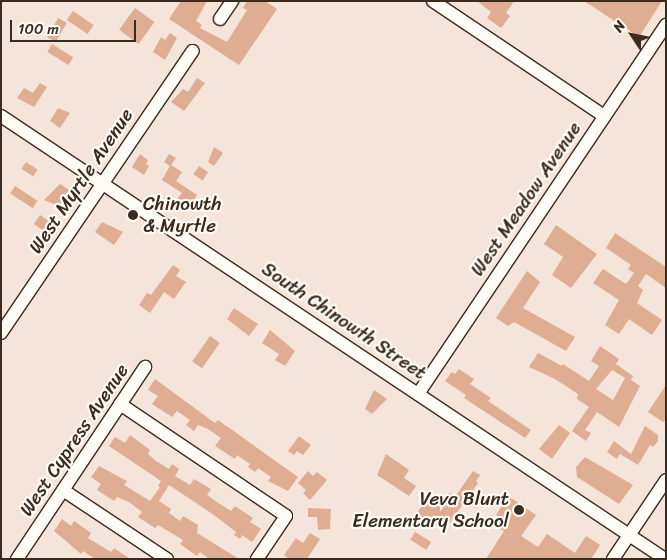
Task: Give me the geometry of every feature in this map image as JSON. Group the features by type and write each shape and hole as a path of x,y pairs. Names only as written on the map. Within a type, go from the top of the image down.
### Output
{"street":[{"path":"220,19 232,1"},
{"path":"433,1 604,116"},
{"name":"West Meadow Avenue","path":"418,394 666,26"},
{"name":"West Myrtle Avenue","path":"1,333 102,181 193,51"},
{"name":"South Chinowth Street","path":"1,116 102,181 665,559"},
{"name":"West Cypress Avenue","path":"17,559 145,367"},
{"path":"120,404 286,516 257,559"},
{"path":"613,559 666,480"},
{"path":"64,490 167,559"}],"building":[{"path":"181,1 207,1 196,21 202,25 200,28 227,42 247,10 243,8 247,1 265,1 277,9 239,65 169,19"},
{"path":"477,1 514,1 506,13 510,16 501,28 487,18 491,12"},
{"path":"584,1 662,1 639,37"},
{"path":"135,8 154,22 139,44 119,30"},
{"path":"73,11 94,25 88,34 67,20"},
{"path":"58,18 67,23 56,42 47,37"},
{"path":"170,33 177,38 165,60 153,52 161,37 165,40"},
{"path":"52,44 73,57 68,65 47,52"},
{"path":"197,78 205,83 184,111 171,102 183,89 188,92"},
{"path":"40,83 47,87 34,107 17,98 24,88 33,93"},
{"path":"58,108 70,113 60,128 50,121"},
{"path":"214,147 223,153 214,166 208,162"},
{"path":"140,154 148,160 146,164 149,166 144,175 132,167"},
{"path":"169,154 176,158 171,165 182,172 176,181 197,195 188,209 177,199 182,193 162,180 170,166 164,162"},
{"path":"26,162 38,170 33,176 22,169"},
{"path":"199,166 208,172 203,180 193,174"},
{"path":"60,184 69,190 59,206 44,200"},
{"path":"15,186 38,201 33,208 10,194"},
{"path":"40,215 49,221 43,230 34,224"},
{"path":"102,222 123,232 114,245 95,232"},
{"path":"556,225 597,254 571,288 552,275 563,257 544,244"},
{"path":"615,233 666,267 666,288 646,274 638,286 643,290 637,303 662,320 652,335 629,319 619,334 605,325 619,300 593,283 603,269 626,284 634,273 628,269 631,265 606,248"},
{"path":"173,265 180,270 176,276 186,282 174,299 164,292 150,313 139,305 147,293 151,295"},
{"path":"527,271 540,282 523,308 575,337 566,351 514,322 508,326 496,318"},
{"path":"234,308 258,324 249,336 227,319"},
{"path":"270,330 295,351 285,366 275,360 279,354 262,343"},
{"path":"210,336 220,343 202,368 192,361"},
{"path":"600,346 619,359 616,364 633,376 631,380 640,386 619,427 597,412 585,430 591,433 586,441 572,431 589,407 577,399 578,394 555,379 529,367 538,353 562,366 563,364 589,381 599,366 591,361","holes":["612,370 625,378 613,400 596,389"]},
{"path":"459,369 474,379 470,384 491,398 488,401 531,430 525,438 464,398 466,395 445,381 452,372 455,374"},
{"path":"155,379 215,423 218,420 298,477 288,491 268,481 271,477 258,468 255,472 248,467 250,464 237,455 235,459 215,446 221,438 208,429 198,425 194,431 186,425 190,420 177,411 172,417 152,404 158,396 148,390"},
{"path":"666,385 666,419 663,422 648,412"},
{"path":"374,390 387,399 372,414 365,409"},
{"path":"559,425 570,433 552,459 539,449"},
{"path":"645,426 658,435 658,441 653,447 650,445 638,465 620,454 617,459 607,452 614,441 631,454"},
{"path":"130,435 150,450 148,454 156,461 169,469 172,464 179,469 175,476 190,485 194,479 211,489 207,495 217,502 231,511 235,506 253,518 250,522 261,529 252,542 242,535 240,539 234,535 236,532 214,515 169,485 159,501 171,509 169,513 180,521 183,516 198,525 197,533 239,559 209,559 200,552 197,556 180,544 183,540 158,525 155,528 138,517 142,512 129,502 117,497 114,501 97,490 101,484 91,477 99,466 127,481 124,485 150,501 160,487 158,486 161,481 109,446 115,437 125,443"},
{"path":"299,436 311,445 303,455 297,451 294,455 288,451"},
{"path":"386,454 409,470 404,478 416,486 409,496 377,475"},
{"path":"585,457 633,485 619,504 577,477 576,467"},
{"path":"308,471 313,476 317,472 327,480 310,500 303,493 306,490 298,483"},
{"path":"473,471 480,475 476,481 478,483 444,531 417,513 425,501 435,507 438,503 441,506 450,493 455,497"},
{"path":"508,496 536,515 521,536 538,547 547,534 575,553 586,536 600,545 591,559 486,559 504,531 494,524 499,517 496,515"},
{"path":"308,508 331,509 330,529 318,530 317,517 308,517"},
{"path":"62,519 71,526 74,521 91,533 88,538 111,552 114,548 130,559 95,559 83,551 81,554 54,531"},
{"path":"415,532 431,542 426,550 410,540"},
{"path":"310,533 320,539 307,559 289,559 284,555 296,538 303,543"}],"place":[{"name":"Chinowth & Myrtle","path":"133,215"},
{"name":"Veva Blunt Elementary School","path":"519,510"}]}
